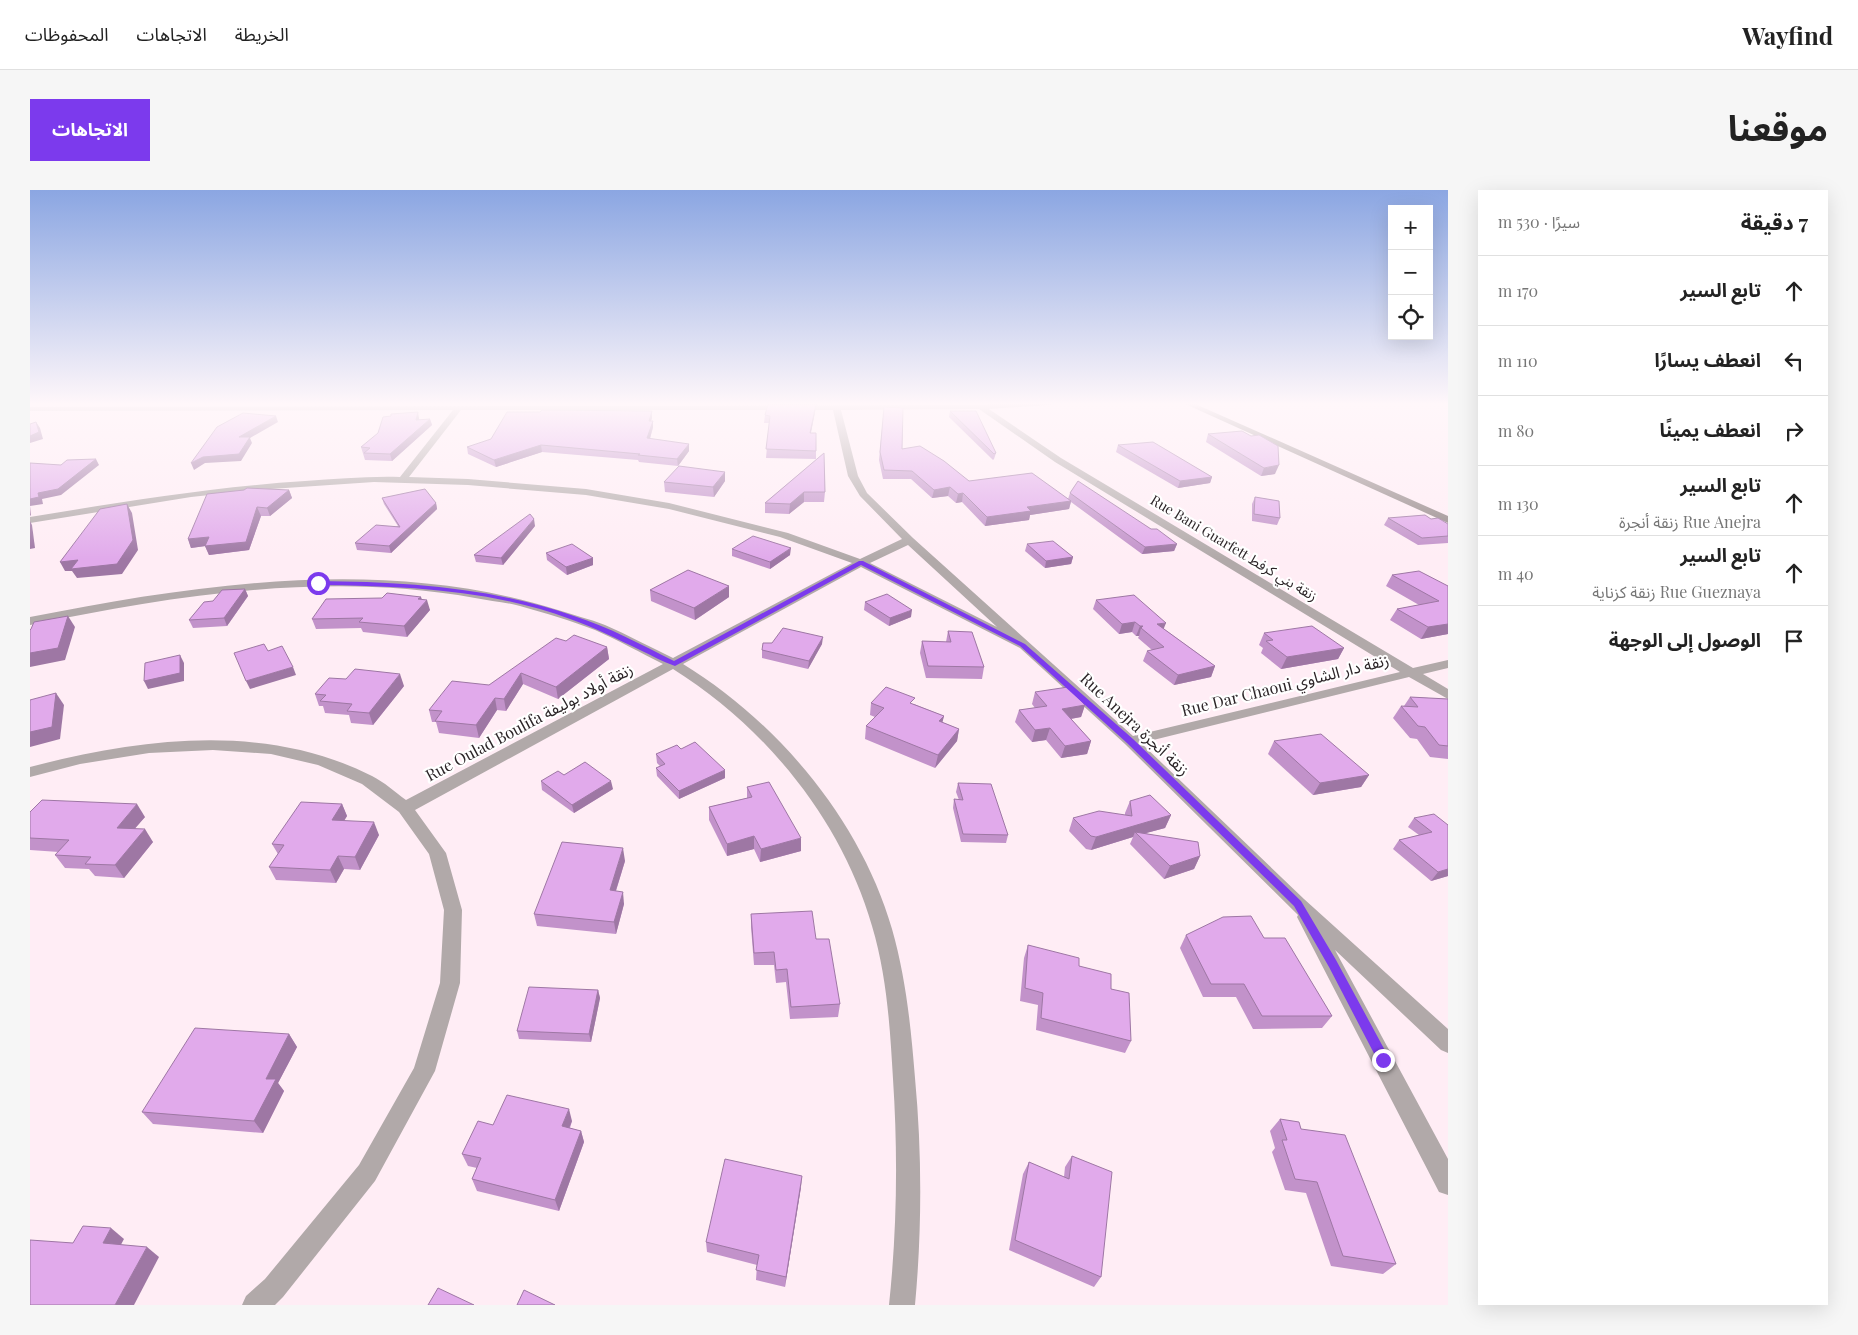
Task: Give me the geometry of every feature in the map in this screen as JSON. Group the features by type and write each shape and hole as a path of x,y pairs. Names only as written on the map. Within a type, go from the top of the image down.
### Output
{"street":[{"path":"403,479 422,455"},
{"name":"Rue Anejra زنقة أنجرة","path":"848,455 856,484 863,494 909,540 1130,741 1298,904 1448,1043"},
{"name":"Rue Bani Guarfett زنقة بني كرفط","path":"1051,455 1448,695"},
{"path":"1303,455 1448,520"},
{"path":"1323,455 1448,510"},
{"path":"30,520 192,494 309,483 403,479 551,488 659,504 752,526 861,563 1023,645"},
{"name":"Rue Oulad Boulifa زنقة أولاد بوليفة","path":"405,808 861,563 909,540"},
{"path":"30,621 144,599 236,588 318,583 406,584 493,596 573,617 675,664 704,683 741,714 788,761 832,815 862,871 875,905 889,950 897,1004 909,1144 902,1305"},
{"name":"Rue Dar Chaoui زنقة دار الشاوي","path":"1130,741 1448,664"},
{"path":"30,772 80,759 149,748 213,745 271,749 322,760 368,780 405,808 437,852 453,910 450,983 424,1071 367,1173 274,1288 255,1305"},
{"path":"1298,904 1332,963 1448,1182"}],"building":[{"path":"197,455 227,455 203,457 191,463"},
{"path":"484,455 510,455 494,460"},
{"path":"638,455 680,455 677,459"},
{"path":"822,455 824,455 825,492 804,492 790,504 765,503"},
{"path":"881,455 934,455 969,481 1032,473 1071,501 1027,507 1031,511 987,517 963,493 958,494 950,487 934,490 912,471 884,470"},
{"path":"1135,455 1175,455 1212,477 1180,481"},
{"path":"1243,455 1278,455 1279,465 1264,468"},
{"path":"96,459 58,489 38,493 39,497 30,499 30,463 61,465 67,460"},
{"path":"679,466 725,472 713,487 664,482"},
{"path":"1078,481 1151,529 1157,529 1177,544 1145,547 1070,493"},
{"path":"247,488 289,490 267,508 257,507 246,542 205,546 209,537 188,539 207,494 244,490"},
{"path":"425,489 436,503 389,546 355,543 376,525 400,527 382,498"},
{"path":"1255,497 1279,501 1280,518 1254,514"},
{"path":"127,504 133,540 117,564 71,569 78,560 60,562 100,509"},
{"path":"530,514 534,519 501,558 474,555"},
{"path":"1425,515 1431,519 1438,518 1448,524 1448,536 1422,538 1388,518"},
{"path":"753,536 791,548 770,562 732,549"},
{"path":"1053,541 1073,557 1046,561 1027,544"},
{"path":"572,544 593,558 566,567 546,553"},
{"path":"688,570 729,586 694,608 650,590"},
{"path":"1419,571 1448,586 1448,624 1428,627 1397,609 1439,601 1392,575"},
{"path":"245,589 224,618 189,620 204,602 213,601 222,590"},
{"path":"387,593 421,597 418,599 427,600 404,626 359,622 363,618 312,619 326,599 382,598"},
{"path":"887,594 912,610 890,618 865,602"},
{"path":"1134,595 1166,623 1157,624 1215,666 1178,675 1147,651 1164,647 1141,628 1143,626 1135,622 1122,624 1096,600"},
{"path":"68,616 58,648 30,653 30,630 34,622"},
{"path":"1312,626 1344,648 1287,657 1266,641 1273,640 1264,633"},
{"path":"783,628 823,637 809,661 762,650 763,643 772,643"},
{"path":"948,631 972,632 984,667 928,666 922,641 951,642"},
{"path":"574,635 607,647 556,687 521,673 504,699 495,698 476,725 435,721 442,711 429,710 452,681 489,685 556,638 566,641"},
{"path":"264,644 268,651 282,646 293,667 246,681 234,653"},
{"path":"180,655 180,673 144,681 145,663"},
{"path":"355,669 400,674 369,713 347,711 352,704 320,701 326,695 315,694 329,678 346,679"},
{"path":"886,687 915,698 910,703 944,716 939,721 959,729 938,755 866,726 884,708 871,703"},
{"path":"1068,687 1085,705 1062,709 1091,741 1065,746 1050,728 1035,730 1019,710 1047,706 1035,692"},
{"path":"56,693 52,727 30,732 30,700"},
{"path":"1410,697 1448,699 1448,746 1439,745 1425,727 1418,726 1401,706 1418,707"},
{"path":"1321,734 1369,775 1320,783 1274,741"},
{"path":"695,742 725,770 679,791 656,768 665,764 656,754 677,745 681,749"},
{"path":"585,762 611,781 572,805 541,781 558,771 564,775"},
{"path":"769,782 801,838 761,849 754,836 727,844 709,807 752,797 747,787"},
{"path":"958,783 991,784 1008,835 963,834 954,799 963,800"},
{"path":"1150,795 1171,815 1096,837 1091,836 1073,818 1099,811 1132,816 1130,801"},
{"path":"42,800 137,804 117,828 145,829 115,865 85,864 91,857 55,855 69,840 30,838 30,812"},
{"path":"301,802 342,804 332,820 374,822 355,857 338,856 330,870 269,867 284,845 272,844"},
{"path":"1434,814 1448,825 1448,869 1438,872 1399,840 1432,832 1414,818"},
{"path":"1135,832 1198,842 1200,856 1170,866"},
{"path":"562,842 623,848 610,890 623,892 614,922 534,914"},
{"path":"812,911 816,939 829,939 840,1004 791,1007 787,969 776,970 774,952 754,953 751,914"},
{"path":"1251,916 1264,938 1285,938 1332,1016 1262,1016 1244,984 1211,984 1186,935 1223,917"},
{"path":"1028,945 1079,958 1079,966 1111,974 1111,989 1129,993 1131,1041 1041,1018 1043,993 1025,988"},
{"path":"529,987 598,990 589,1034 517,1031"},
{"path":"195,1028 289,1034 266,1079 276,1079 254,1121 142,1112"},
{"path":"507,1095 569,1109 562,1126 581,1131 555,1200 472,1179 481,1158 462,1154 478,1121 493,1125"},
{"path":"1280,1119 1299,1122 1301,1129 1345,1135 1396,1264 1343,1256 1317,1182 1295,1179 1282,1140 1287,1140"},
{"path":"1072,1156 1112,1172 1101,1277 1015,1240 1029,1162 1069,1179"},
{"path":"725,1159 802,1176 786,1277 756,1270 759,1255 706,1242"},
{"path":"83,1226 111,1228 103,1243 147,1247 115,1305 30,1305 30,1240 73,1243"},
{"path":"438,1288 474,1305 428,1305"},
{"path":"524,1290 555,1305 517,1305"}],"route":[{"path":"318,583 428,586 525,603 573,617 675,664 861,563 1023,645 1130,741 1298,904 1332,963 1383,1060"}]}
